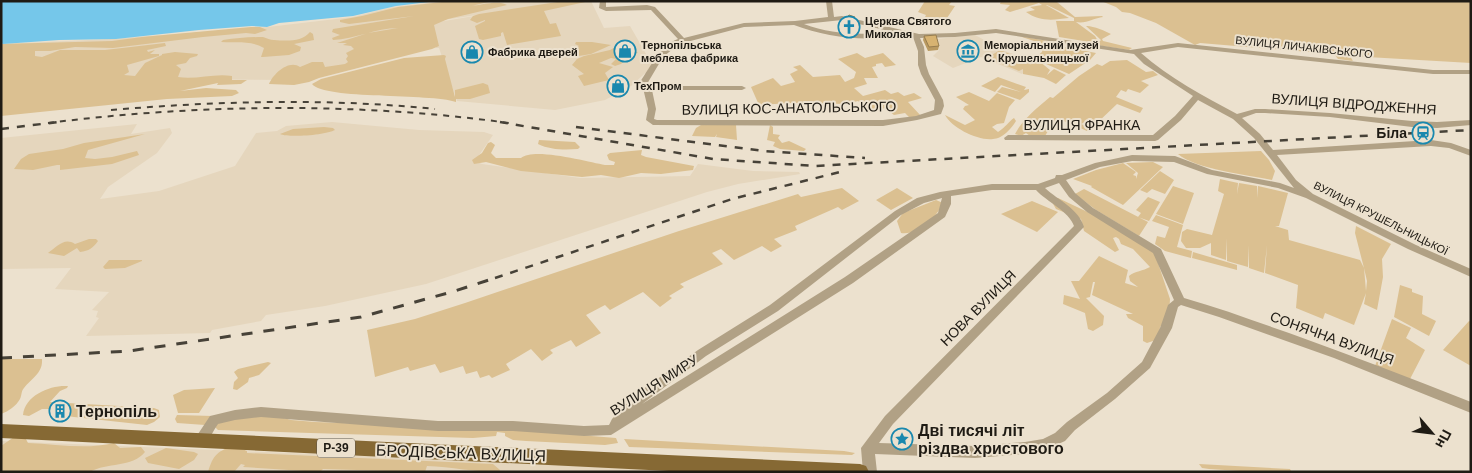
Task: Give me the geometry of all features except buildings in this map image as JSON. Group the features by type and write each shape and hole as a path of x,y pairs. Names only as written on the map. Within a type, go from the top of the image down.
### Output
{"main road":[{"name":"БРОДІВСЬКА ВУЛИЦЯ","path":"1,431 860,472"}],"street":[{"path":"602,1 602,8 606,9 653,8 682,40"},
{"path":"828,1 830,18"},
{"path":"742,88 644,86 660,56 671,45 682,40 744,25 795,23 830,18 854,19 917,36 996,31 1136,52"},
{"path":"795,23 808,29 828,33 877,35 900,32"},
{"name":"ВУЛИЦЯ КОС-АНАТОЛЬСЬКОГО","path":"644,86 652,109 650,120 656,123 882,123 917,118 938,112 940,106 935,89 922,68 923,52 916,38 917,36"},
{"name":"ВУЛИЦЯ ЛИЧАКІВСЬКОГО","path":"1136,52 1178,45 1432,72 1471,72"},
{"name":"ВУЛИЦЯ КРУШЕЛЬНИЦЬКОЇ","path":"1136,52 1147,62 1198,97 1236,117 1257,136 1293,182 1310,196 1412,247 1471,273"},
{"name":"ВУЛИЦЯ ФРАНКА","path":"1008,138 1155,138 1198,97"},
{"name":"ВУЛИЦЯ ВІДРОДЖЕННЯ","path":"1236,117 1255,111 1265,111 1330,115 1412,124 1437,125 1471,122"},
{"path":"1271,153 1432,143 1451,146 1471,153"},
{"name":"ВУЛИЦЯ МИРУ","path":"610,430 640,399 702,353 774,308 914,202 929,197 992,188 1041,191 1059,178 1098,165 1132,158 1175,159 1210,172 1280,186 1310,196"},
{"path":"1280,186 1282,175 1286,173"},
{"path":"870,472 868,448 975,452 1025,448 1045,444 1060,438 1071,426 1111,396 1146,365 1166,328 1174,305 1180,301 1157,251 1090,210 1072,195 1059,178"},
{"name":"НОВА ВУЛИЦЯ","path":"868,448 889,420 1079,227 1076,219 1041,191"},
{"name":"ВУЛИЦЯ МИРУ","path":"610,430 850,280 942,215 947,194"},
{"name":"СОНЯЧНА ВУЛИЦЯ","path":"1180,301 1207,308 1337,355 1423,387 1471,408"},
{"path":"200,440 214,420 260,412 438,426 513,426 584,431 610,430"}],"shaded area":[{"path":"445,1 591,1 604,28 630,26 653,66 631,86 605,100 555,110 457,101 439,48 436,48 432,23 504,11 430,22 432,45 292,80 169,79 25,92 1,61 1,44 111,39 268,27 353,17 393,7"},
{"path":"451,1 493,1 471,6 495,3 507,5 448,19 434,25 439,46 432,49 309,82 294,85 269,84 274,76 286,66 296,65 300,67 312,62 323,62 325,67 345,64 348,62 346,53 354,49 351,46 343,45 347,43 337,43 363,35 333,40 332,38 340,35 332,32 333,29 414,16 349,24 340,22 340,20 398,7","holes":["390,28 398,28 374,32"]},
{"path":"564,1 590,1 544,11 550,24 556,23 561,36 507,45 503,32 501,36 483,40 479,39 475,26 485,20 477,23 470,20 473,16 479,14"},
{"path":"925,1 952,1 949,5 955,6 945,21 925,17 926,15 918,12"},
{"path":"1001,1 1053,1 1057,2 1075,17 1102,16 1087,22 1076,22 1095,36 1098,41 1096,43 1059,37 1056,21 1074,21 1074,18 1047,5 1069,18 1042,19 1026,12 1035,10 1030,7 1042,5 1039,3 1010,12 1005,10 1010,5 1000,4"},
{"path":"1101,1 1471,1 1471,63 1350,56 1353,61 1338,59 1334,54 1200,43 1195,45 1156,23 1130,13 1122,12 1116,7"},
{"path":"1086,26 1095,27 1111,34 1102,39 1103,41 1132,48 1129,50 1096,45 1101,40"},
{"path":"260,27 267,30 255,34 246,33 203,37 113,48 75,47 35,51 35,56 42,57 60,50 105,50 165,43 166,46 147,50 148,52 155,50 150,54 159,54 159,56 127,65 129,72 124,75 135,76 145,63 162,55 162,54 175,52 198,54 190,58 186,63 176,65 181,69 178,77 192,78 225,75 232,76 232,80 247,80 241,84 217,85 218,83 180,91 206,88 236,90 239,93 232,96 167,99 1,116 1,44 112,41"},
{"path":"310,32 313,34 314,40 294,44 301,47 300,51 289,55 261,57 264,48 259,45 243,42 221,42 228,39 258,37 284,41 294,40 303,38"},
{"path":"975,35 1005,51 1035,62 1022,74 981,57 953,68 933,56 939,50 936,39"},
{"path":"1019,36 1048,41 1058,50 1060,46 1096,53 1090,60 1069,74 1046,64 1049,62 1045,60 1039,61 1050,70 1047,75 1054,69 1066,75 1056,84 1044,78 1023,74 1023,69 1019,71 987,58 1000,50 1032,63 1029,65 1037,62 1032,60 1042,52 1043,44"},
{"path":"576,42 611,45 591,54 573,57 569,54 578,49 576,47 579,46 575,44"},
{"path":"621,44 623,45 622,48 627,51 638,52 628,60 615,66 611,64 616,59 611,58 599,63 613,67 605,73 609,80 584,86 578,76 584,74 572,65 577,59 610,50"},
{"path":"857,53 865,58 883,53 896,65 885,67 882,63 876,64 876,66 872,67 878,78 864,78 867,84 854,88 863,96 885,90 891,94 898,92 904,96 914,93 922,98 908,102 921,116 910,118 905,113 894,115 885,108 871,112 858,101 846,104 792,103 759,105 751,87 773,78 781,86 795,82 790,74 798,70 793,67 800,65 813,77 840,75 845,82 854,78 856,72 838,59"},
{"path":"446,56 445,59 455,97 455,90 483,83 488,85 490,93 470,99 456,99 456,102 443,99 336,92 321,89 312,84 321,79 404,58"},
{"path":"1127,60 1146,72 1153,71 1158,75 1141,81 1149,85 1140,93 1128,89 1126,92 1121,90 1116,97 1143,108 1140,113 1117,104 1095,125 1085,122 1081,124 1090,128 1087,131 1059,119 1054,121 1045,136 1030,136 1026,133 1021,136 1015,134 1040,105 1050,97 1053,98 1079,76 1097,64 1102,66 1110,61"},
{"path":"998,77 1026,87 1024,90 1029,89 1029,92 1020,100 997,92 1002,87 1021,92 1001,85 995,92 981,86"},
{"path":"969,92 989,101 997,93 1015,100 1009,107 1004,123 992,127 998,132 1014,118 1016,121 1012,127 996,139 987,139 973,136 953,125 945,115 965,125 975,120 963,109 969,105 956,97"},
{"path":"332,122 419,130 484,132 493,135 475,161 482,164 580,178 690,176 698,164 753,171 799,172 800,174 738,184 707,192 426,284 325,306 266,315 261,321 212,330 210,333 86,336 99,318 96,317 98,311 92,310 109,292 55,289 71,268 2,269 1,267 1,138 137,124 131,134 170,128 172,133 157,153 108,187 100,199 159,191 235,166 256,133 277,131 286,126"},
{"path":"701,125 736,125 737,140 716,137 717,134 715,137 692,136 696,128"},
{"path":"770,125 773,127 773,134 780,135 778,138 782,143 789,141 806,149 804,151 780,149 773,146 775,142 767,140"},
{"path":"324,127 335,130 308,135 291,136 280,134 293,129"},
{"path":"145,134 88,150 85,158 112,157 137,151 139,155 112,164 60,170 60,165 33,170 14,169 21,159 29,154"},
{"path":"539,140 575,142 580,147 578,149 553,148 538,144"},
{"path":"491,142 495,145 491,153 496,158 521,158 537,154 614,165 615,162 609,160 607,155 610,153 642,150 641,155 646,157 694,166 693,170 661,174 641,173 619,178 601,175 582,177 521,171 486,162 474,164 472,160 482,153 488,143"},
{"path":"1261,151 1275,171 1272,180 1209,168 1196,164 1178,154"},
{"path":"1153,162 1163,167 1123,205 1092,186 1073,179 1096,170 1123,163 1136,172 1133,175 1136,176 1136,179 1138,173 1126,163"},
{"path":"1160,171 1174,180 1165,194 1152,189 1147,193 1140,190"},
{"path":"1220,179 1238,183 1237,194 1239,183 1257,186 1257,198 1258,186 1288,193 1279,226 1275,226 1288,230 1289,240 1360,260 1364,268 1355,233 1356,226 1391,244 1382,259 1383,277 1377,310 1364,304 1366,293 1354,325 1325,313 1323,319 1296,308 1298,285 1265,273 1267,245 1264,273 1249,268 1249,245 1248,267 1227,261 1227,238 1226,260 1211,255 1211,243 1200,248 1186,248 1181,241 1182,232 1187,229 1212,235 1224,194 1218,191","holes":["1364,268 1367,281 1366,291"]},
{"path":"1173,186 1194,193 1183,224 1156,214"},
{"path":"842,188 859,201 842,210 838,207 795,226 797,230 774,239 782,246 771,252 762,246 734,260 721,249 712,253 723,264 680,284 684,287 669,296 672,298 660,307 643,292 610,310 605,305 586,315 601,333 576,347 571,340 550,350 553,353 542,361 531,349 506,364 510,370 492,378 489,375 480,378 477,371 466,374 463,366 440,373 435,364 410,371 408,367 375,377 367,330 415,319 679,231 798,194 801,197"},
{"path":"897,188 913,198 891,210 876,200"},
{"path":"1084,189 1148,222 1139,236 1096,210 1075,194"},
{"path":"1148,197 1160,202 1149,221 1138,217 1141,213 1136,210"},
{"path":"1058,198 1094,215 1154,251 1170,299 1169,315 1160,327 1159,339 1147,343 1143,341 1143,326 1128,318 1126,314 1133,314 1092,295 1095,282 1093,282 1090,297 1086,298 1104,316 1103,325 1093,331 1088,329 1085,313 1063,304 1064,295 1080,299 1071,281 1079,281 1099,256 1128,270 1125,283 1138,287 1130,281 1129,276 1150,267 1133,249 1121,244 1116,237 1113,238 1119,250 1115,252 1084,231 1081,219 1056,209 1052,202"},
{"path":"936,200 943,203 936,215 926,225 921,229 901,233 897,221 903,213"},
{"path":"1032,201 1058,212 1037,232 1001,214"},
{"path":"1156,215 1183,225 1177,247 1192,251 1191,258 1165,251 1155,244 1157,236 1165,238 1169,227 1152,221"},
{"path":"89,239 96,239 98,241 86,251 80,252 77,248 64,256 48,253 64,242 75,244"},
{"path":"1193,252 1237,265 1237,270 1192,258"},
{"path":"109,260 142,261 125,268 105,269 103,267"},
{"path":"1400,285 1412,289 1412,292 1423,296 1422,314 1436,321 1429,336 1394,317"},
{"path":"1392,319 1411,328 1406,338 1425,350 1410,379 1375,366"},
{"path":"1469,321 1471,322 1471,366 1443,350"},
{"path":"1,359 42,359 42,364 39,372 23,389 18,402 1,414"},
{"path":"268,362 271,363 259,375 249,378 248,382 237,390 233,389 234,382 238,378 234,372 238,369"},
{"path":"58,386 68,386 60,391 50,402 154,408 159,410 160,417 147,425 67,416 67,412 51,411 52,409 42,409 29,416 23,415 28,402 38,393"},
{"path":"215,388 199,413 178,413 173,395 184,390"},
{"path":"177,415 213,416 205,425 177,423 175,419"},
{"path":"276,416 291,420 315,422 505,429 616,438 618,443 605,445 513,440 505,436 505,433 497,432 496,436 473,438 218,430 215,427 217,424 231,418"},
{"path":"14,437 25,437 28,443 71,446 93,446 114,443 120,448 141,447 145,452 140,457 126,463 90,472 1,472 1,446"},
{"path":"624,439 855,453 852,455 629,447"},
{"path":"1,441 601,466 705,472 1,472"},
{"path":"235,446 247,451 247,453 493,464 500,470 499,472 490,472 427,466 425,472 323,469 320,472 243,467 245,465 241,464 234,472 208,472 217,454 224,449"},
{"path":"166,448 198,454 194,460 179,469 148,463 145,458"},
{"path":"1199,464 1290,469 1291,471 1256,472 1209,469 1202,468"}],"water":[{"path":"1,1 437,1 396,6 353,16 279,23 267,27 252,26 199,30 116,39 59,40 3,44 1,43"}],"railway":[{"path":"111,110 273,102 354,103 435,109"},
{"path":"48,123 162,112 278,108 394,111 509,123"},
{"path":"1,129 58,122"},
{"path":"500,122 713,159 815,166 1471,130"},
{"path":"576,127 764,151 865,158"},
{"path":"498,277 732,199 844,171"},
{"path":"1,358 129,351 361,317 498,277"}],"place":[{"name":"Церква Святого Миколая","path":"849,27"},
{"name":"Тернопільська меблева фабрика","path":"625,51"},
{"name":"Меморіальний музей С. Крушельницької","path":"968,51"},
{"name":"Фабрика дверей","path":"472,52"},
{"name":"ТехПром","path":"618,86"},
{"name":"Біла","path":"1423,133"},
{"name":"Тернопіль","path":"60,411"},
{"name":"Дві тисячі літ різдва христового","path":"902,439"}]}
